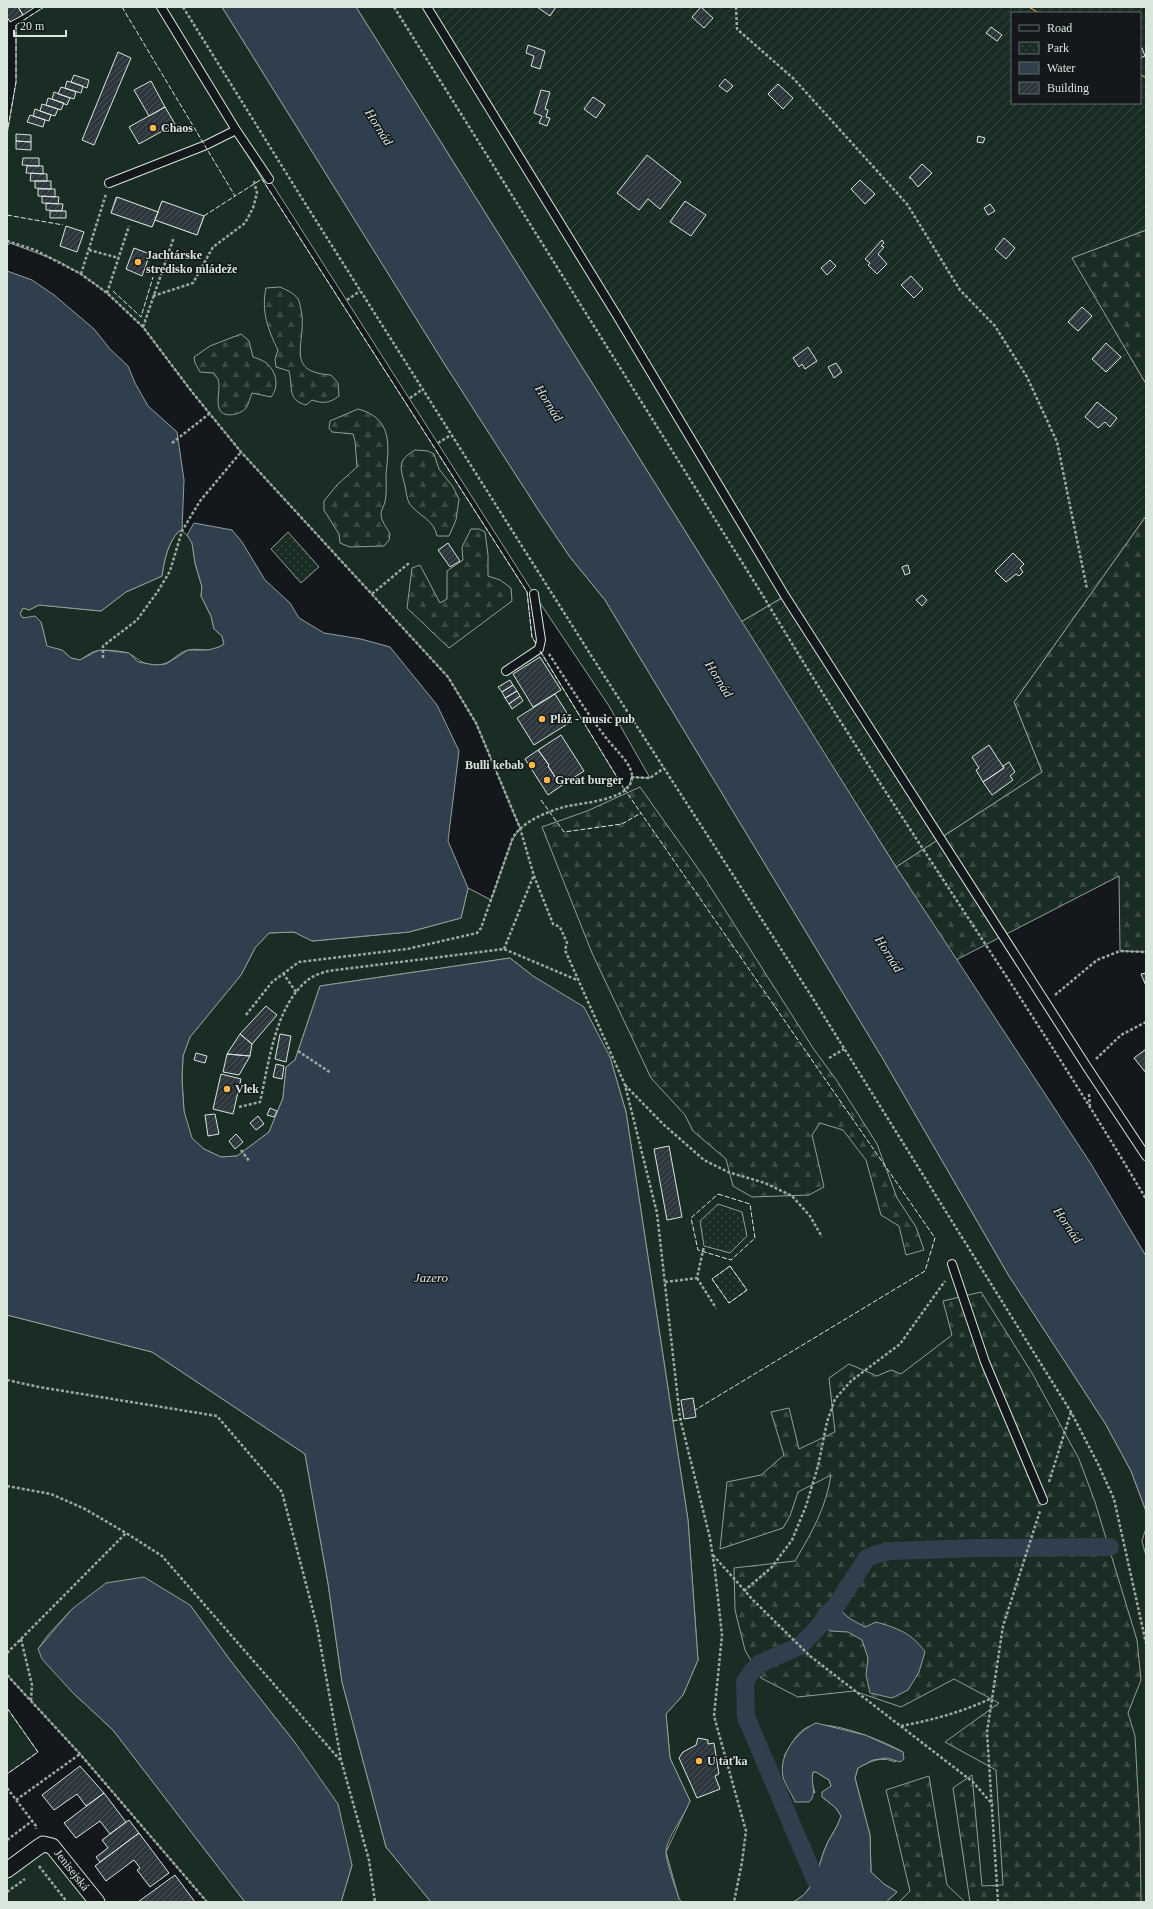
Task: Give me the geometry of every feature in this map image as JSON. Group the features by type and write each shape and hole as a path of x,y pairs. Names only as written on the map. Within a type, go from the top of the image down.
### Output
{"street":[{"name":"Jenisejská","path":"7,1870 43,1844 52,1846 97,1902"}],"lane":[{"path":"161,7 236,130 269,179"},
{"path":"426,7 620,320 785,596 1087,1067 1146,1156"},
{"path":"109,183 206,145 236,130"},
{"path":"506,670 539,649 541,640 534,594"},
{"path":"952,1264 985,1362 1043,1500"}],"path":[{"path":"183,7 451,435 844,1049 1072,1412 1114,1499 1146,1643"},
{"path":"394,7 756,586 816,685 1100,1123 1146,1198"},
{"path":"736,7 736,29 794,79 907,204 960,290 995,326 1027,376 1057,442 1087,589"},
{"path":"153,296 193,283 213,247 245,223 253,208 257,193 254,178"},
{"path":"81,274 109,183"},
{"path":"107,293 129,226"},
{"path":"143,327 174,237"},
{"path":"7,241 35,250 81,274 107,293 143,327 209,414 241,452 448,676 476,723 520,828 534,876 553,924 560,927 567,943 564,950 625,1085 657,1213 680,1418 713,1555 722,1635 714,1716 746,1831 742,1862 734,1902"},
{"path":"89,250 119,258"},
{"path":"347,300 360,291"},
{"path":"410,398 423,390"},
{"path":"172,443 209,414"},
{"path":"438,443 451,435"},
{"path":"103,658 103,646 137,620 158,591 170,571 182,531 200,501 241,452"},
{"path":"372,594 409,563"},
{"path":"246,1015 272,982 299,962 407,949 477,933 481,928 512,840 520,828 565,806 599,802 625,790 630,784 632,776 630,768 574,693 541,640"},
{"path":"632,776 650,778 664,768"},
{"path":"504,948 534,876"},
{"path":"239,1108 260,1102 276,1034 284,1011 296,992 310,978 328,971 504,948 577,980"},
{"path":"1046,1003 1097,960 1120,951 1146,952"},
{"path":"283,973 296,992"},
{"path":"1087,1067 1121,1035 1146,1022"},
{"path":"829,1058 844,1049"},
{"path":"298,1051 331,1073"},
{"path":"625,1085 663,1124 704,1160 728,1172 765,1183 792,1196 810,1216 822,1237"},
{"path":"241,1150 249,1161"},
{"path":"704,1246 697,1278 716,1308"},
{"path":"744,1591 772,1567 792,1540 806,1506 816,1473 827,1422 835,1399 851,1381 900,1344 942,1287 952,1264"},
{"path":"664,1282 697,1278"},
{"path":"7,1380 39,1388 217,1416 282,1492 317,1626 341,1760 369,1860 375,1902"},
{"path":"998,1902 993,1805 987,1732 992,1698 1003,1626 1072,1412"},
{"path":"7,1486 51,1494 85,1509 162,1556 341,1760"},
{"path":"7,1653 126,1533"},
{"path":"713,1555 744,1591 810,1656 973,1782 993,1805"},
{"path":"21,1639 28,1660 32,1685 31,1701"},
{"path":"7,1675 80,1754 207,1902"},
{"path":"901,1726 956,1713 992,1698"},
{"path":"16,1800 80,1754"},
{"path":"7,1788 32,1821 7,1840"},
{"path":"40,1868 67,1902"}],"green space":[{"path":"44,7 222,7 442,360 541,514 570,557 605,600 883,1059 1009,1276 1105,1423 1131,1471 1146,1511 1146,1528 1142,1541 1146,1556 1146,1902 886,1902 897,1892 884,1884 871,1872 870,1835 855,1778 858,1768 867,1763 881,1759 895,1762 903,1752 883,1742 856,1732 842,1728 817,1725 808,1727 800,1732 784,1756 815,1793 811,1780 813,1772 816,1772 829,1780 831,1786 822,1797 836,1808 841,1816 827,1844 812,1884 807,1891 793,1902 682,1902 679,1899 666,1852 690,1801 670,1758 666,1714 683,1695 698,1660 688,1520 626,1112 610,1057 533,976 510,958 320,986 295,1060 286,1067 283,1098 269,1132 237,1156 221,1157 204,1149 191,1138 184,1111 182,1080 183,1056 190,1037 241,975 255,948 269,933 294,932 313,941 409,932 461,918 468,888 491,900 512,840 520,828 476,723 448,677 241,452 192,392 143,327 107,293 81,274 58,261 10,243 7,246 7,134 16,82 16,25","holes":["161,8 236,130 273,185 534,594 609,706 650,778 631,777 630,784 624,789 532,637 527,592 262,179","116,197 158,212 162,201 204,217 197,235 155,220 152,227 111,213"]},
{"path":"356,7 427,7 785,596 741,622"},
{"path":"427,7 1146,7 1146,230 1072,258 1146,384 1146,516 1014,702 1042,772 896,867 741,622 785,596"},
{"path":"1146,230 1146,384 1071,258"},
{"path":"280,287 294,295 300,303 302,322 300,353 302,361 307,368 316,373 331,375 338,383 339,396 333,400 320,402 312,400 306,405 300,403 293,396 289,371 276,367 275,359 278,350 266,320 264,305 266,288"},
{"path":"241,334 249,341 253,357 265,362 272,369 276,378 276,383 274,393 271,397 252,393 246,408 236,414 227,415 224,414 219,408 218,379 213,373 200,372 195,363 194,357 210,346"},
{"path":"358,409 369,413 378,419 383,426 388,444 386,495 381,511 381,517 390,534 389,540 384,546 350,547 340,543 339,534 324,510 324,501 337,485 357,467 353,434 332,432 329,428 330,421"},
{"path":"415,450 428,451 434,454 439,469 453,487 459,499 456,520 449,536 437,536 433,526 408,501 401,465 405,457"},
{"path":"1146,516 1146,952 1120,951 1119,876 956,960 896,867 1042,772 1014,702"},
{"path":"471,529 479,529 485,532 488,555 488,576 500,580 511,588 512,601 449,648 407,608 412,568 420,565 440,603 447,599 447,571 463,560 462,547"},
{"path":"179,531 182,531 187,535 192,542 195,563 202,587 201,596 211,616 214,629 222,636 224,644 219,647 210,650 193,649 184,651 167,663 158,665 140,661 128,653 103,650 90,653 80,660 71,658 62,650 47,647 41,622 23,618 20,614 23,608 29,610 39,605 101,611 126,592 162,576 169,546"},
{"path":"288,532 319,567 301,583 271,549"},
{"path":"640,787 704,877 813,1048 837,1081 877,1144 897,1198 916,1227 924,1250 906,1255 899,1226 881,1215 866,1160 843,1130 820,1123 812,1135 824,1187 809,1195 752,1197 733,1186 726,1159 693,1131 685,1115 651,1078 592,953 542,827 587,811"},
{"path":"718,1204 742,1212 747,1236 730,1253 704,1246 700,1221"},
{"path":"730,1266 747,1290 729,1303 712,1279"},
{"path":"981,1292 1032,1373 1079,1459 1095,1502 1137,1640 1141,1680 1128,1713 1135,1736 1140,1829 1141,1902 970,1902 953,1788 972,1775 982,1886 1003,1885 996,1770 945,1742 999,1703 954,1679 901,1707 854,1691 798,1697 761,1678 745,1650 735,1610 734,1568 795,1561 813,1530 822,1509 831,1475 798,1492 790,1516 783,1528 720,1549 727,1482 761,1475 784,1455 771,1412 789,1408 799,1449 835,1432 829,1378 849,1364 877,1376 891,1370 901,1374 952,1335 943,1301"},
{"path":"7,1315 152,1352 305,1454 328,1583 342,1682 386,1847 431,1902 341,1902 352,1865 296,1744 230,1660 190,1605 72,1609 48,1635 38,1649 72,1692 113,1730 245,1902 207,1902 80,1754 7,1675"},
{"path":"7,1708 38,1752 7,1774"},
{"path":"929,1776 947,1885 965,1902 899,1902 910,1891 886,1790"},
{"path":"43,1844 97,1902 7,1902 7,1870"}],"water":[{"name":"Hornád","path":"222,7 356,7 896,867 1091,1164 1146,1256 1146,1511 1131,1471 1105,1423 1009,1276 883,1059 605,600 570,557 541,514 442,360"},
{"name":"Jazero","path":"7,271 32,280 54,295 94,329 110,349 128,366 135,383 148,406 177,432 184,480 182,531 179,531 175,535 169,546 162,576 126,592 101,611 39,605 29,610 23,608 20,614 23,618 35,616 41,622 47,646 62,650 71,658 80,660 97,651 103,650 129,653 138,662 155,665 166,664 188,650 208,650 224,644 222,636 214,629 211,616 201,596 202,587 195,563 192,543 187,535 194,523 232,530 242,542 265,580 290,603 299,618 324,633 361,639 390,647 437,705 459,751 448,841 468,888 461,918 409,932 312,941 294,932 269,933 255,948 241,975 190,1037 183,1056 182,1080 184,1111 192,1138 204,1149 221,1157 237,1156 269,1132 283,1098 286,1067 295,1060 320,986 510,958 533,976 584,1007 610,1057 626,1112 688,1520 698,1660 683,1695 666,1714 670,1758 690,1801 673,1832 666,1851 671,1874 679,1899 682,1902 431,1902 386,1847 342,1682 328,1583 305,1454 152,1352 7,1315"},
{"path":"144,1577 190,1605 230,1660 296,1744 338,1804 352,1865 341,1902 245,1902 113,1730 72,1692 42,1659 38,1649 72,1609 106,1583"},
{"path":"836,1606 849,1618 865,1627 876,1622 904,1632 915,1640 925,1652 919,1672 908,1690 892,1698 870,1693 866,1675 868,1658 862,1640 848,1632 830,1631 821,1624 826,1615"},
{"path":"816,1723 865,1735 903,1752 904,1759 900,1762 887,1758 873,1760 858,1768 855,1778 870,1835 871,1872 884,1884 897,1892 886,1902 793,1902 801,1897 812,1884 827,1844 841,1816 836,1808 822,1797 822,1792 831,1786 829,1780 816,1772 813,1772 812,1799 809,1802 795,1802 783,1777 782,1768 786,1752 796,1738"}],"building":[{"path":"7,7 18,7 23,15 10,22 7,17"},
{"path":"18,7 35,7 23,15"},
{"path":"537,7 556,7 550,16"},
{"path":"701,7 713,18 704,28 692,17"},
{"path":"991,27 1002,35 997,41 986,33"},
{"path":"528,45 545,51 540,69 531,66 534,56 526,53"},
{"path":"1141,48 1145,56 1141,58"},
{"path":"118,52 131,58 94,145 82,140"},
{"path":"74,75 89,80 87,88 71,82"},
{"path":"725,79 733,86 727,92 719,86"},
{"path":"67,81 83,86 81,93 65,88"},
{"path":"151,81 165,107 149,116 134,90"},
{"path":"778,84 793,98 783,109 768,94"},
{"path":"61,87 76,92 74,99 58,94"},
{"path":"541,90 550,92 545,109 548,110 546,117 550,118 547,126 539,123 542,116 534,113"},
{"path":"54,92 70,98 67,105 52,99"},
{"path":"593,97 605,105 596,118 584,109"},
{"path":"48,98 64,103 61,110 46,105"},
{"path":"42,104 58,109 55,116 40,111"},
{"path":"165,107 175,124 139,144 129,127"},
{"path":"35,109 51,115 49,121 33,116"},
{"path":"30,115 45,120 43,127 27,122"},
{"path":"16,134 31,135 31,142 16,141"},
{"path":"978,136 985,138 983,143 977,142"},
{"path":"16,141 31,142 31,150 16,149"},
{"path":"647,155 681,182 660,209 648,199 639,210 617,193"},
{"path":"23,158 39,158 39,166 22,165"},
{"path":"922,164 932,173 918,187 911,178 909,178"},
{"path":"27,166 43,166 43,174 26,173"},
{"path":"31,173 47,174 47,181 30,181"},
{"path":"860,180 875,194 865,204 851,189"},
{"path":"35,181 51,181 51,189 35,188"},
{"path":"38,189 55,189 55,197 38,196"},
{"path":"42,196 59,197 58,204 42,203"},
{"path":"117,197 158,212 152,227 111,213"},
{"path":"162,201 204,216 197,235 155,220"},
{"path":"685,201 706,215 691,236 670,222"},
{"path":"46,203 63,204 62,211 46,210"},
{"path":"990,204 995,211 988,215 984,208"},
{"path":"50,211 66,211 66,218 50,218"},
{"path":"66,226 84,232 77,252 60,246"},
{"path":"1004,238 1015,248 1006,259 995,249"},
{"path":"882,240 884,243 881,246 884,247 878,254 887,264 877,274 868,265 870,263 865,259"},
{"name":"Jachtárske stredisko mládeže","path":"134,248 150,254 142,276 126,269"},
{"path":"830,260 836,266 827,275 821,268"},
{"path":"911,276 923,289 914,298 901,285"},
{"path":"1082,307 1092,316 1078,331 1068,322"},
{"path":"1106,343 1121,357 1106,372 1092,359"},
{"path":"808,347 817,361 805,369 802,364 799,367 793,358"},
{"path":"836,363 842,372 834,378 828,367"},
{"path":"1097,402 1117,418 1110,427 1105,422 1098,428 1085,417"},
{"path":"448,543 460,561 450,567 438,550"},
{"path":"1013,553 1024,564 1020,568 1023,572 1019,576 1016,574 1006,582 995,571"},
{"path":"908,565 910,573 905,575 902,567"},
{"path":"922,595 927,600 922,606 916,600"},
{"path":"540,657 561,690 533,707 513,674"},
{"path":"510,680 513,685 502,692 498,687"},
{"path":"513,685 517,691 505,698 502,692"},
{"path":"517,691 520,696 509,704 505,698"},
{"path":"555,694 572,721 534,745 517,718"},
{"path":"520,696 523,701 512,709 509,704"},
{"path":"561,735 584,771 561,786 538,750"},
{"path":"989,745 1004,768 983,782 976,770 979,768 972,757"},
{"path":"538,750 561,786 548,795 525,759"},
{"path":"1009,762 1015,772 1010,776 1013,780 992,795 983,782 1004,768 1003,766"},
{"path":"1146,973 1146,986 1141,974"},
{"path":"266,1006 277,1015 252,1044 240,1034"},
{"path":"240,1034 252,1044 250,1056 227,1054"},
{"path":"280,1034 291,1036 286,1062 275,1059"},
{"path":"1146,1049 1146,1073 1134,1058"},
{"path":"196,1053 207,1056 205,1063 194,1060"},
{"path":"227,1054 250,1056 239,1075 223,1072"},
{"path":"276,1064 284,1066 282,1079 273,1077"},
{"path":"221,1074 241,1079 233,1114 213,1109"},
{"path":"270,1108 277,1111 274,1117 267,1115"},
{"path":"215,1114 219,1134 208,1136 205,1115"},
{"path":"258,1116 264,1124 256,1130 250,1123"},
{"path":"236,1134 243,1142 235,1149 229,1141"},
{"path":"669,1146 682,1217 667,1220 654,1149"},
{"path":"693,1398 696,1417 684,1419 681,1400"},
{"path":"698,1738 708,1740 708,1744 714,1743 719,1774 715,1776 720,1789 697,1798 679,1758 683,1752 696,1745"},
{"path":"80,1766 104,1793 86,1806 77,1794 54,1810 42,1795"},
{"path":"104,1793 126,1822 110,1834 100,1821 76,1838 64,1823"},
{"path":"129,1820 139,1833 100,1862 96,1857 108,1848 102,1840"},
{"path":"139,1833 169,1873 150,1887 137,1870 140,1868 134,1860 106,1881 95,1866"},
{"path":"175,1875 195,1902 138,1902"}],"waterway":[{"path":"815,1879 746,1717 745,1682 752,1671 759,1664 800,1646 821,1624 826,1615 836,1606 867,1558 877,1554 891,1551 978,1548 1110,1547"}],"fence":[{"path":"7,134 16,82 16,25 44,7"},
{"path":"122,7 235,196 262,179 527,592 532,637 537,645"},
{"path":"204,216 235,196"},
{"path":"7,215 63,225"},
{"path":"113,291 141,317 153,277"},
{"path":"540,651 625,790 935,1238 925,1271 695,1410"},
{"path":"541,800 564,832 622,824 641,813"},
{"path":"718,1194 750,1204 755,1238 731,1260 698,1250 691,1218 718,1194"},
{"path":"730,1266 747,1290 729,1303 712,1279 730,1266"},
{"path":"673,1421 682,1419"},
{"path":"7,1708 38,1752 7,1774"}],"power":[{"path":"1029,7 1037,12"},
{"path":"1141,75 1146,78"}],"place":[{"name":"Chaos","path":"153,128"},
{"name":"Jachtárske stredisko mládeže","path":"138,262"},
{"name":"Pláž - music pub","path":"542,719"},
{"name":"Bulli kebab","path":"532,765"},
{"name":"Great burger","path":"547,780"},
{"name":"Vlek","path":"227,1089"},
{"name":"U taťka","path":"699,1761"}]}
